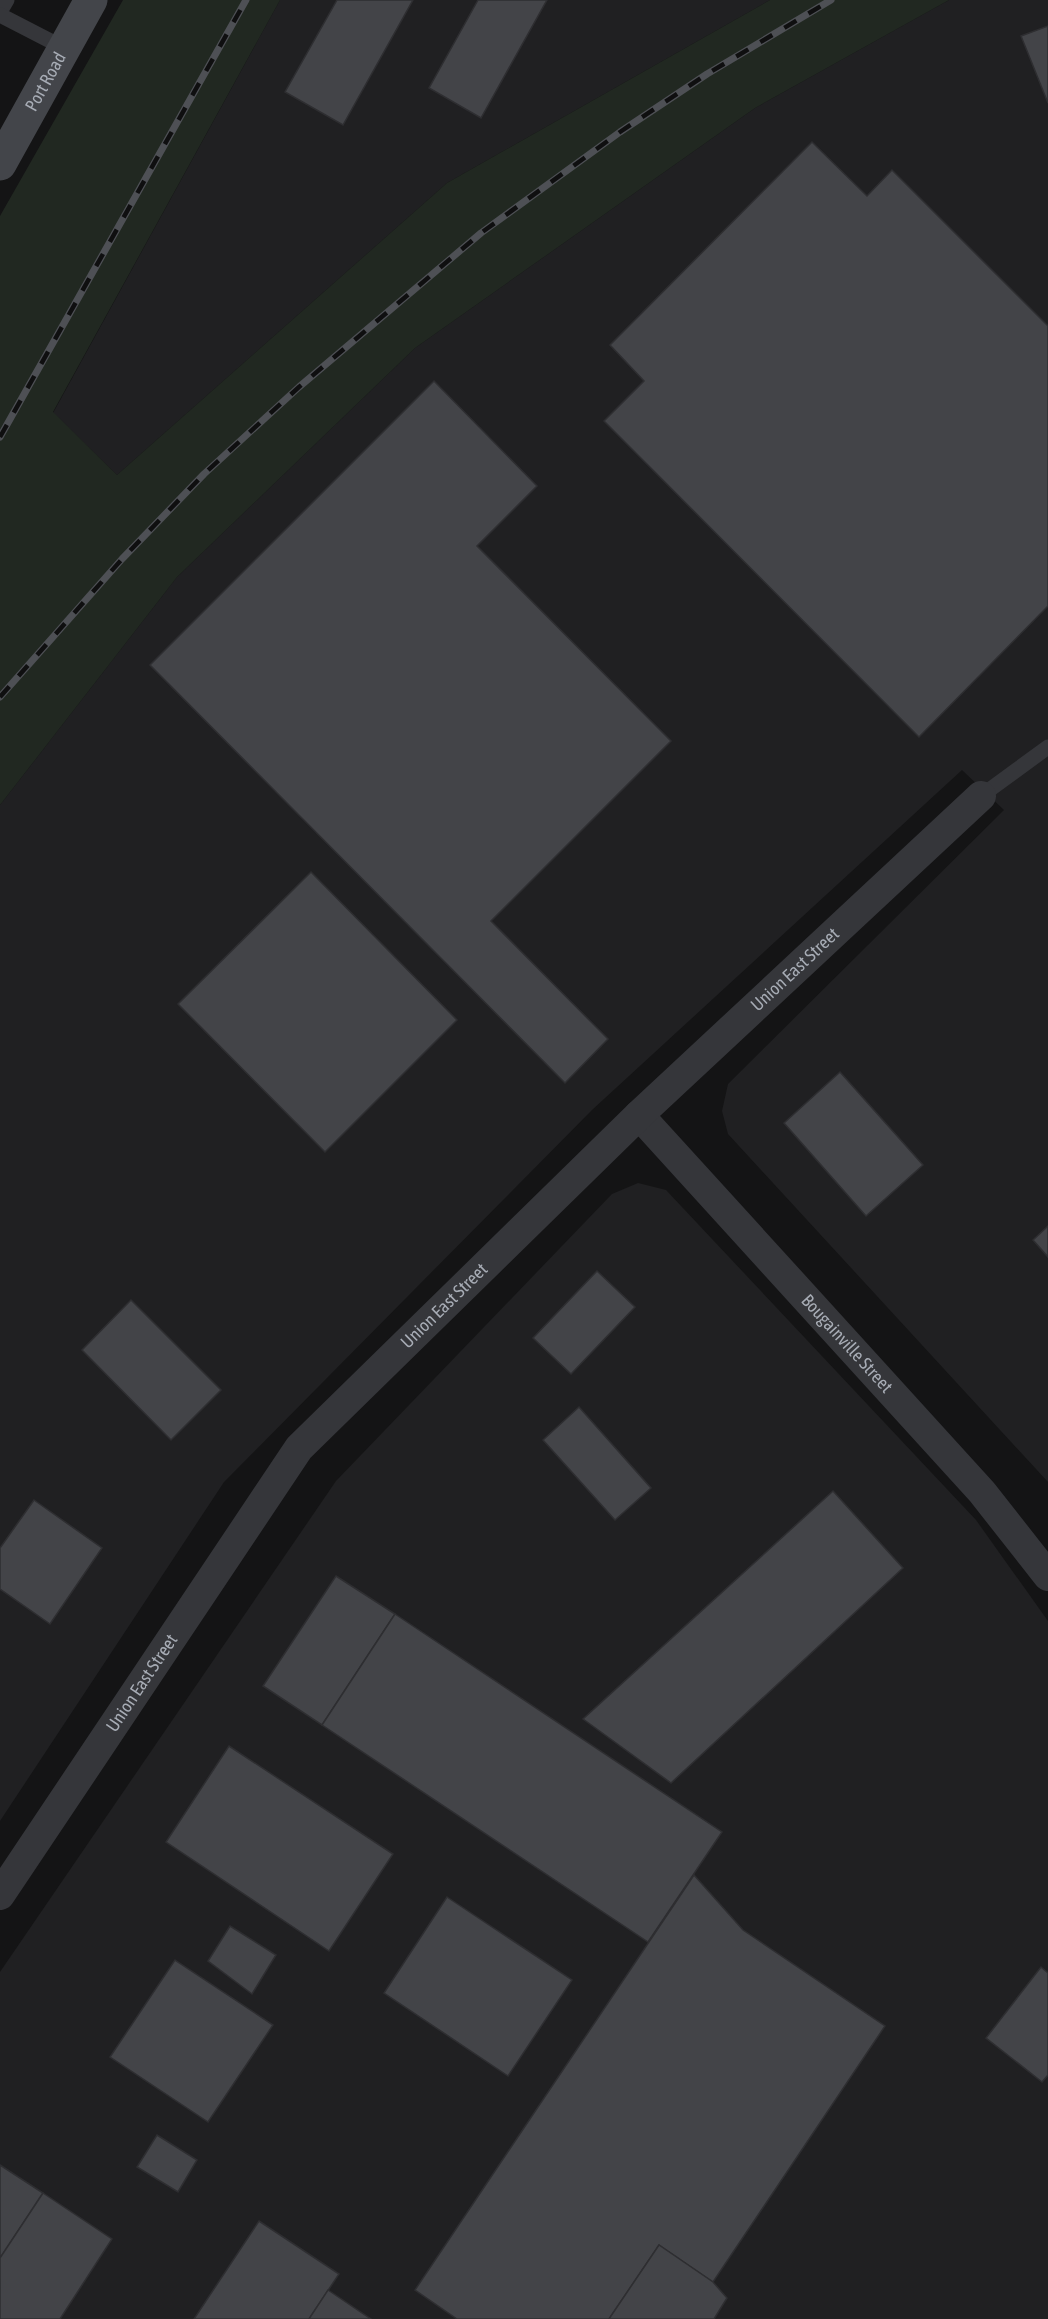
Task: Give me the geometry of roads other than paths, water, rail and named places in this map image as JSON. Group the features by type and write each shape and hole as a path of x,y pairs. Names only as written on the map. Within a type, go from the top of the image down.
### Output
{"main road":[{"name":"Port Road","path":"0,164 91,0"}],"street":[{"name":"Union East Street","path":"0,1895 299,1448 639,1115 981,796"},
{"name":"Bougainville Street","path":"639,1115 982,1492 1048,1576"}],"lane":[{"path":"6,0 0,14 64,48"},
{"path":"981,796 1048,747"}],"railway":[{"path":"0,437 246,0"},
{"path":"0,697 122,559 204,474 299,387 481,233 620,132 707,74 831,0"}]}
